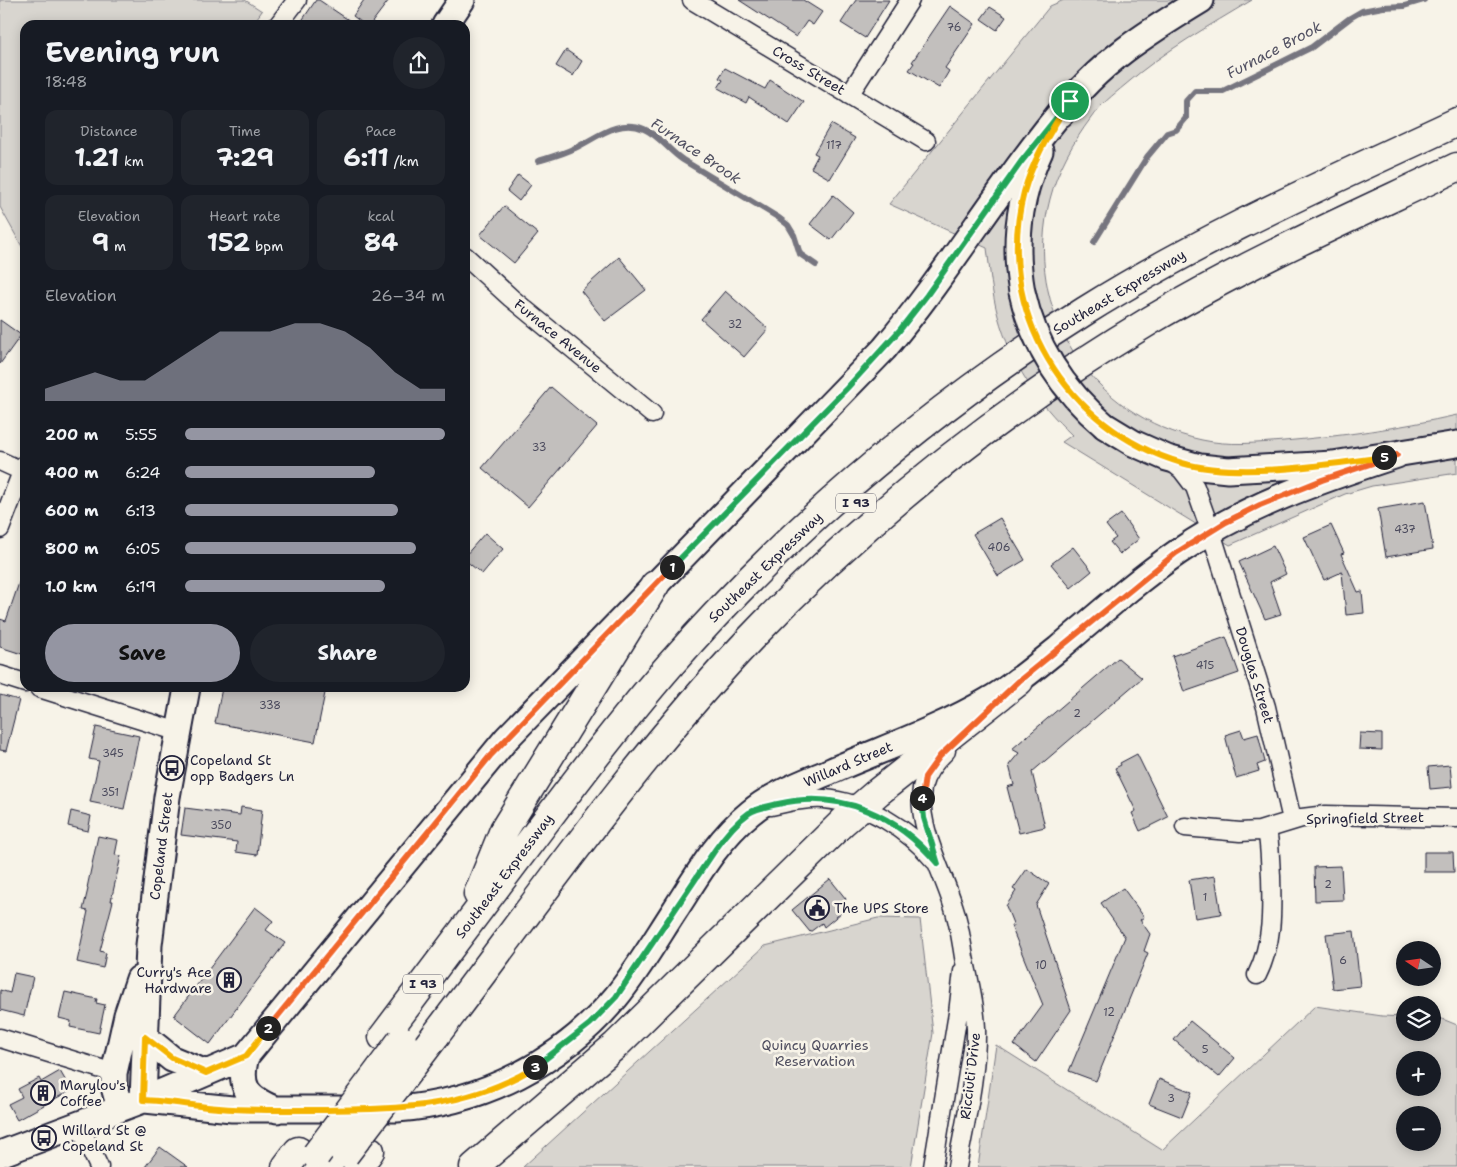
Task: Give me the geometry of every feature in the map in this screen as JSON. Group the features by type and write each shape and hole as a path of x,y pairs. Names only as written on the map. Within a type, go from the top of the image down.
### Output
{"highway":[{"name":"Southeast Expressway","path":"327,1160 392,1039 463,930 614,732 692,641 796,535 850,486 965,394 1025,351 1086,311 1151,272 1240,225 1457,122"},
{"name":"I 93","path":"392,1039 662,700 729,625 801,554 862,498 945,430 1006,385 1062,346 1119,310 1222,252 1457,140"},
{"name":"I 93","path":"445,1037 630,779 700,695 801,588 910,490 939,466 1034,396 1150,321 1262,260 1457,167"},
{"name":"Southeast Expressway","path":"327,1160 445,1037 643,789 712,706 812,600 900,520 949,479 1036,415 1159,335 1262,279 1457,186"},
{"path":"463,930 504,830 655,584"},
{"path":"474,1167 616,1045 860,807 1019,681"}],"main road":[{"path":"448,20 462,0"},
{"path":"1177,0 1132,45 1082,87 1070,101 1044,144 1024,192 1018,241 1019,275 1036,339 1054,371 1078,401 1105,426 1133,443 1167,458 1200,467 1243,470 1333,464 1457,444"},
{"path":"1132,45 1201,0"},
{"name":"Willard Street","path":"0,1154 143,1100 246,1056 490,756 847,388 899,331 927,295 1021,162 1070,101"},
{"name":"Willard Street","path":"143,1100 224,1108 277,1110 388,1109 438,1104 499,1085 533,1069 590,1024 616,997 715,850 726,835 749,814 791,788 971,710 1019,681 1144,577 1176,553 1244,513 1288,493 1397,455"},
{"name":"Copeland Street","path":"143,1100 149,945 164,817 186,692"},
{"name":"Copeland Street","path":"120,1108 114,1087 114,1072 127,1015 149,945"},
{"path":"145,1037 172,1058 206,1073"},
{"path":"246,1056 243,1069 244,1087 249,1095 277,1110"}],"street":[{"path":"282,20 297,0"},
{"name":"Cross Street","path":"692,0 926,141"},
{"path":"850,94 910,0"},
{"name":"Furnace Avenue","path":"470,261 511,298 652,414"},
{"name":"Douglas Street","path":"1167,458 1182,470 1195,487 1266,707 1292,820"},
{"path":"0,461 20,467"},
{"path":"0,529 20,478"},
{"path":"0,674 20,681"},
{"name":"Ricciuti Drive","path":"957,1167 976,1044 973,992 956,914 938,864 922,807 922,788 925,777 940,756 1019,681"},
{"path":"52,692 179,732"},
{"name":"Ricciuti Drive","path":"749,814 776,805 808,799 835,800 860,807 886,820 909,836 938,864"},
{"name":"Springfield Street","path":"1185,827 1240,832 1267,829 1292,820 1326,815 1457,818"},
{"path":"1257,975 1267,951 1271,926 1270,847 1267,829"},
{"name":"Ricciuti Drive","path":"933,1167 958,1013 964,956"},
{"path":"0,1038 114,1072"},
{"path":"79,1125 99,1167"}],"green space":[{"path":"0,0 245,0 262,11 256,20 20,20 20,243 0,207"},
{"path":"1064,0 1252,0 1171,50 1107,100 1078,137 1066,157 1057,178 1050,199 1044,240 1046,280 1056,318 1074,352 1098,383 1128,408 1163,428 1202,440 1222,443 1264,443 1328,437 1392,428 1457,415 1457,473 1372,486 1345,494 1230,545 1062,442 1072,435 1048,409 1027,381 1003,333 994,299 987,248 889,204 1050,6"},
{"name":"Quincy Quarries Reservation","path":"878,918 920,919 933,1033 911,1167 523,1167 765,946"},
{"path":"1315,1006 1396,1017 1396,1041 1441,1041 1441,1018 1457,1025 1457,1167 978,1167 996,1045 1162,1150"}],"building":[{"path":"316,0 319,0 349,20 302,20"},
{"path":"364,0 389,0 374,20 358,20 353,16"},
{"path":"739,0 803,0 822,12 813,25 807,21 796,37"},
{"path":"856,0 889,0 865,38 841,23"},
{"path":"950,6 975,24 945,68 949,71 939,88 909,70 914,63 912,62"},
{"path":"990,7 1006,17 997,30 981,19"},
{"path":"566,50 582,61 573,76 556,66"},
{"path":"725,68 765,89 770,80 804,102 789,124 749,97 746,103 718,88 723,80 719,78"},
{"path":"831,124 855,138 830,179 811,168 818,155 814,153"},
{"path":"518,175 531,185 519,201 507,191"},
{"path":"833,195 853,212 831,240 810,224"},
{"path":"504,206 538,234 514,263 480,235"},
{"path":"619,257 646,290 605,321 581,291"},
{"path":"725,291 768,329 744,357 701,319"},
{"path":"0,320 20,334 20,336 0,364"},
{"path":"551,387 597,426 528,507 482,468"},
{"path":"1425,501 1433,549 1386,557 1378,509"},
{"path":"1121,514 1139,539 1120,554 1110,542 1116,538 1106,525"},
{"path":"1000,518 1025,560 998,576 973,534"},
{"path":"1331,525 1344,553 1341,554 1358,592 1362,591 1364,613 1346,615 1342,572 1324,580 1304,537"},
{"path":"485,533 503,549 482,574 470,564 470,550"},
{"path":"1273,546 1286,574 1270,582 1281,614 1265,619 1239,562"},
{"path":"1073,547 1092,571 1071,588 1051,564"},
{"path":"20,580 20,653 0,647 0,619 6,621"},
{"path":"1226,637 1239,673 1184,692 1172,656"},
{"path":"1118,658 1142,678 1032,772 1045,827 1019,833 1007,787 1014,785 1009,765 1019,753 1012,749"},
{"path":"221,692 325,692 315,742 215,723"},
{"path":"0,695 19,700 6,751 0,750"},
{"path":"96,727 139,736 124,809 90,802 99,761 89,759"},
{"path":"1241,730 1244,738 1258,734 1265,762 1257,765 1259,771 1236,778 1225,735"},
{"path":"1360,733 1382,734 1382,750 1359,749"},
{"path":"1137,754 1168,817 1140,831 1132,813 1136,811 1115,768 1121,765 1120,763"},
{"path":"1450,765 1452,787 1430,789 1428,767"},
{"path":"241,807 262,810 257,855 236,852 237,842 181,835 185,808 240,815"},
{"path":"71,811 91,816 88,831 68,826"},
{"path":"98,836 118,840 115,855 121,856 111,901 113,901 100,951 106,953 103,968 77,962 88,911 83,910"},
{"path":"1424,852 1453,852 1454,872 1424,872"},
{"path":"1341,866 1343,900 1315,901 1314,867"},
{"path":"1027,869 1049,884 1036,905 1071,1010 1036,1062 1014,1045 1043,1005 1011,926 1014,926 1006,906 1016,891 1013,889"},
{"path":"1215,876 1221,914 1195,918 1189,880"},
{"name":"The UPS Store","path":"830,879 846,899 838,910 841,913 824,927 822,923 810,932 792,910"},
{"path":"1123,888 1144,917 1140,920 1150,934 1144,951 1148,953 1096,1081 1069,1071 1125,937 1101,903"},
{"name":"Curry's Ace Hardware","path":"255,907 273,921 266,930 285,943 210,1044 174,1016"},
{"path":"1354,931 1360,986 1333,989 1326,934"},
{"path":"14,973 33,977 24,1016 0,1010 0,990 10,993"},
{"path":"65,992 97,999 96,1003 105,1005 99,1033 70,1027 71,1021 59,1018"},
{"path":"1190,1021 1235,1058 1219,1077 1174,1040"},
{"name":"Marylou's Coffee","path":"60,1071 71,1090 17,1120 8,1104 22,1097 18,1089 39,1078 41,1082"},
{"path":"1159,1079 1192,1092 1182,1117 1149,1104"},
{"path":"160,1147 188,1167 145,1167"}],"waterway":[{"name":"Furnace Brook","path":"1094,242 1147,157 1167,133 1176,130 1186,118 1186,101 1195,91 1223,91 1312,47 1362,11 1404,6 1424,0"},
{"name":"Furnace Brook","path":"538,161 570,150 617,128 635,126 644,129 683,160 788,225 794,235 800,254 816,265"}],"place":[{"name":"Copeland St opp Badgers Ln","path":"172,768"},
{"name":"The UPS Store","path":"817,908"},
{"name":"Curry's Ace Hardware","path":"229,980"},
{"name":"Marylou's Coffee","path":"43,1093"},
{"name":"Willard St @ Copeland St","path":"44,1138"}],"route":[{"path":"1070,101 1044,144 1024,192 1019,224 1018,258 1025,308 1036,339 1054,371 1078,401 1105,426 1133,443 1167,458 1200,467 1243,470 1333,464 1397,455 1280,496 1210,532 1176,553 1144,577 1019,681 940,756 925,777 922,788 922,807 938,864 909,836 886,820 860,807 835,800 822,799 795,800 770,806 749,814 726,835 629,980 602,1012 546,1060 517,1077 460,1099 418,1107 378,1109 232,1109 143,1100 145,1037 172,1058 206,1073 246,1056 490,756 884,349 927,295 1021,162 1070,101"}]}
